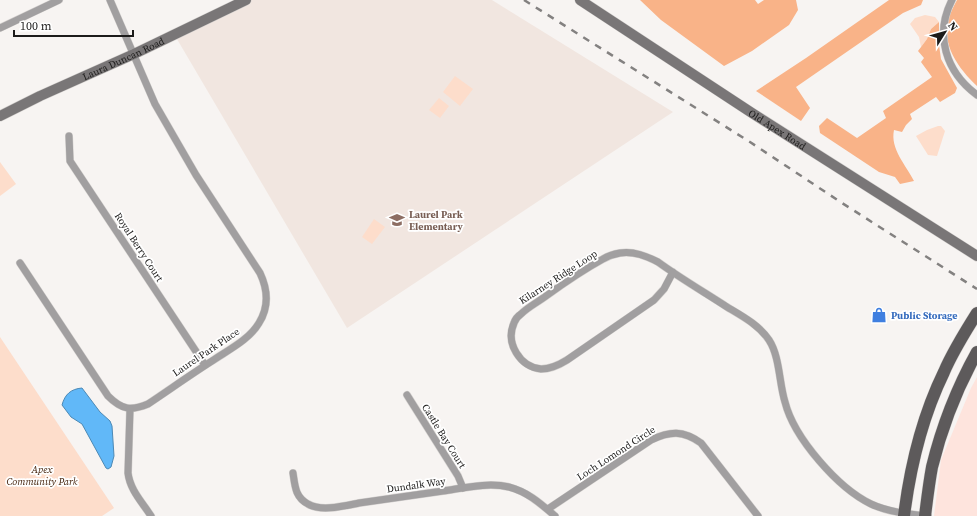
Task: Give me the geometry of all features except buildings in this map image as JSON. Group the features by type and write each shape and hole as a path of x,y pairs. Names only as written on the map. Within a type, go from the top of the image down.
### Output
{"main road":[{"name":"Laura Duncan Road","path":"0,116 246,0"},
{"name":"Old Apex Road","path":"580,0 752,113 977,256"},
{"path":"904,514 915,457 923,426 944,372 977,313"},
{"path":"925,516 932,468 946,420 961,382 977,352"}],"street":[{"path":"0,28 60,0"},
{"name":"Laurel Park Place","path":"110,0 158,110 196,175 260,273 264,282 267,299 266,307 258,325 242,341 148,404 130,409"},
{"path":"952,0 946,14 943,30 945,49 956,74 967,88 977,95"},
{"name":"Royal Berry Court","path":"69,136 70,161 205,365"},
{"name":"Kilarney Ridge Loop","path":"673,272 664,289 654,300 567,360 554,367 539,369 532,366 518,356 514,349 511,330 517,318 522,313 602,259 622,253 648,256 658,262 757,326 764,333 773,349 785,402 793,425 811,450 841,484 851,492 880,507 904,514 928,516"},
{"path":"20,263 108,396 115,403 130,409 129,481 151,516"},
{"name":"Castle Bay Court","path":"407,395 458,476 463,488"},
{"name":"Loch Lomond Circle","path":"548,509 651,440 668,433 675,433 693,438 701,443 758,516"},
{"name":"Dundalk Way","path":"293,473 295,489 298,496 309,505 316,507 323,508 349,505 463,488 490,486 508,487 525,493 548,509 555,516"}],"shaded area":[{"name":"Laurel Park Elementary","path":"246,0 492,0 673,112 347,328 174,34"},
{"path":"640,0 755,0 758,4 764,0 796,0 798,10 789,25 752,51 724,66 661,20"},
{"path":"889,0 923,0 921,5 903,13 796,87 810,108 801,121 756,91 806,58"},
{"path":"957,0 977,0 977,86 958,64 949,46 947,27 950,15"},
{"path":"939,22 939,45 941,59 957,88 955,93 940,102 936,97 910,114 912,119 902,132 894,130 893,137 896,150 914,181 900,184 895,177 879,172 820,133 819,126 827,118 857,138 886,118 883,111 932,77 921,62 924,58 918,51 927,39 931,29"},
{"path":"977,377 977,516 934,516 941,460"}],"green space":[{"path":"925,15 935,17 939,22 931,29 927,39 921,47 919,37 910,24 915,18"},
{"path":"455,76 473,89 460,106 443,92"},
{"path":"439,98 449,106 440,118 429,110"},
{"path":"941,126 945,131 937,156 928,155 916,136"},
{"path":"0,162 16,184 0,196"},
{"path":"374,219 385,227 372,244 362,237"},
{"name":"Apex Community Park","path":"0,337 114,508 102,516 0,516"}],"water":[{"path":"82,388 100,412 110,421 112,426 114,456 111,467 108,469 106,468 82,424 71,417 62,405 69,393"}],"railway":[{"path":"524,0 750,142 977,289"}],"place":[{"name":"Laurel Park Elementary","path":"397,220"},
{"name":"Public Storage","path":"879,315"}]}
